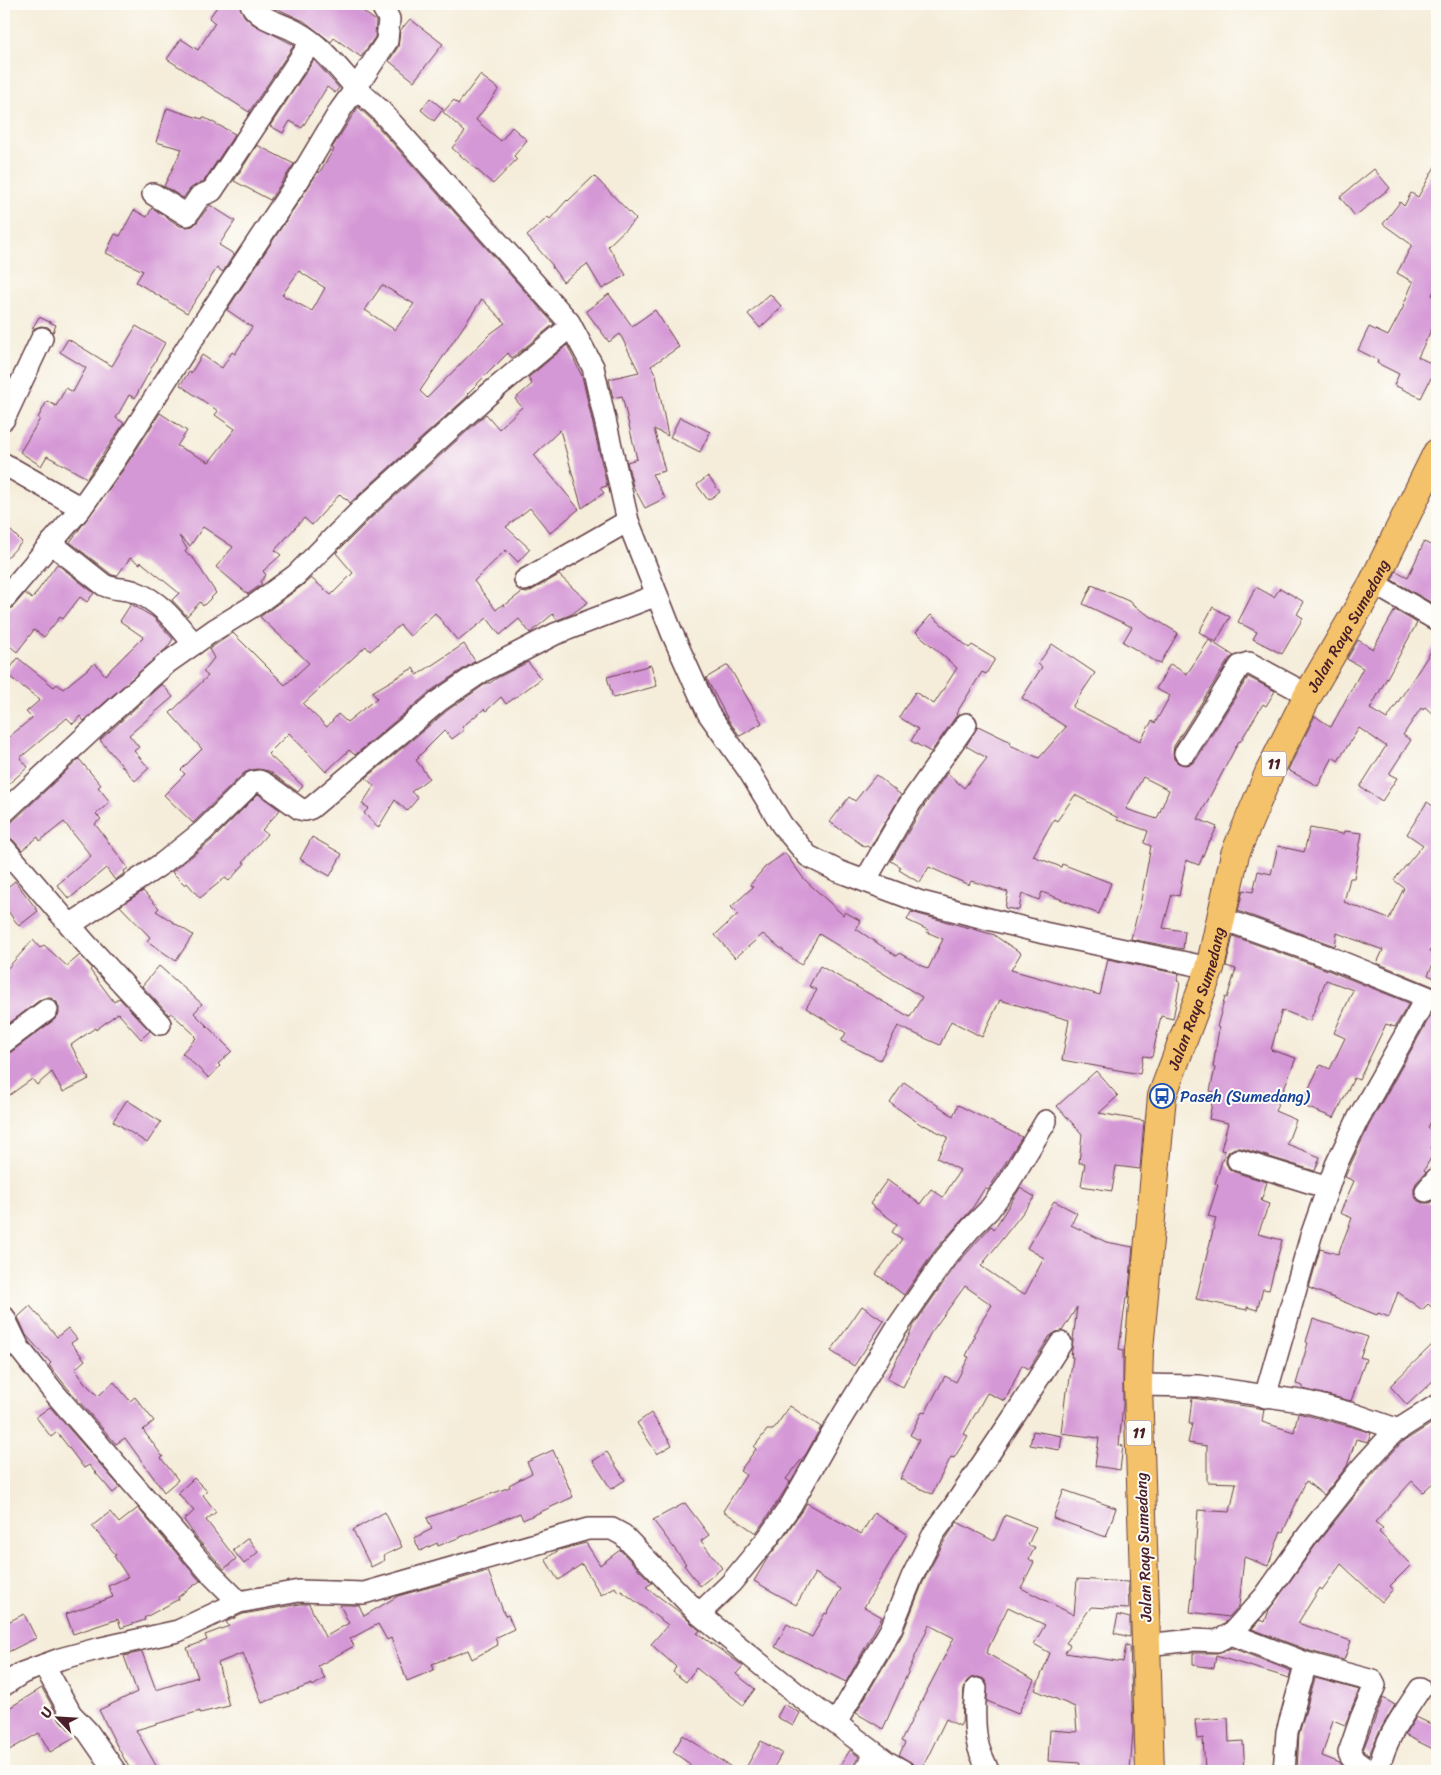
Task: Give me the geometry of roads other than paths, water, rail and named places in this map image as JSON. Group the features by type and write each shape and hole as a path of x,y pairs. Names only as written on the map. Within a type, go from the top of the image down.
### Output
{"highway":[{"name":"Jalan Raya Sumedang","path":"1150,1771 1138,1386 1139,1350 1162,1096 1210,968 1235,854 1269,773 1308,695 1373,583 1437,453"}],"street":[{"path":"251,4 253,8 267,19 297,32 322,50 356,88 380,110 572,326 593,367 628,521 672,633 708,713 750,771 782,825 808,856 838,871 921,902 1035,931 1210,968"},
{"path":"4,598 81,508 113,463 298,181 341,109 387,42 389,19 381,4"},
{"path":"153,194 187,215 200,196 212,192 311,42"},
{"path":"4,812 168,663 296,575 362,509 490,393 572,326"},
{"path":"4,419 42,338"},
{"path":"4,464 81,508"},
{"path":"525,580 628,521"},
{"path":"52,543 109,588 135,592 148,597 160,605 194,644"},
{"path":"1373,583 1437,620"},
{"path":"70,925 163,863 203,831 254,782 264,783 300,809 311,808 440,700 481,672 555,634 657,595"},
{"path":"1185,753 1240,666 1249,663 1308,695"},
{"path":"865,881 909,805 966,724"},
{"path":"4,848 70,925 160,1024"},
{"path":"1220,918 1329,957 1432,1000 1358,1119 1336,1165 1311,1236 1265,1396"},
{"path":"4,1042 47,1010"},
{"path":"699,1614 731,1583 768,1538 791,1505 832,1433 896,1329 946,1256 989,1210 1008,1184 1046,1121"},
{"path":"1238,1160 1328,1188"},
{"path":"4,1318 19,1348 52,1390 210,1573 239,1602"},
{"path":"836,1723 891,1629 912,1577 934,1532 1016,1415 1061,1343"},
{"path":"1138,1386 1199,1386 1265,1396 1353,1414 1399,1430"},
{"path":"1145,1645 1194,1640 1217,1641 1231,1634 1265,1596 1308,1535 1362,1467 1393,1433 1437,1404"},
{"path":"4,1686 22,1673 44,1665 96,1649 178,1631 239,1602 299,1591 364,1593 588,1529 612,1529 624,1535 699,1614 798,1695 836,1723 871,1762 903,1771"},
{"path":"1231,1634 1306,1663 1370,1680 1374,1683 1349,1753 1351,1757 1370,1771"},
{"path":"1284,1771 1287,1732 1306,1663"},
{"path":"44,1665 71,1714 88,1732 115,1771"},
{"path":"976,1689 974,1698 976,1734 988,1771"},
{"path":"1378,1771 1388,1738 1420,1689"}],"place":[{"name":"Paseh (Sumedang)","path":"1162,1096"}]}
